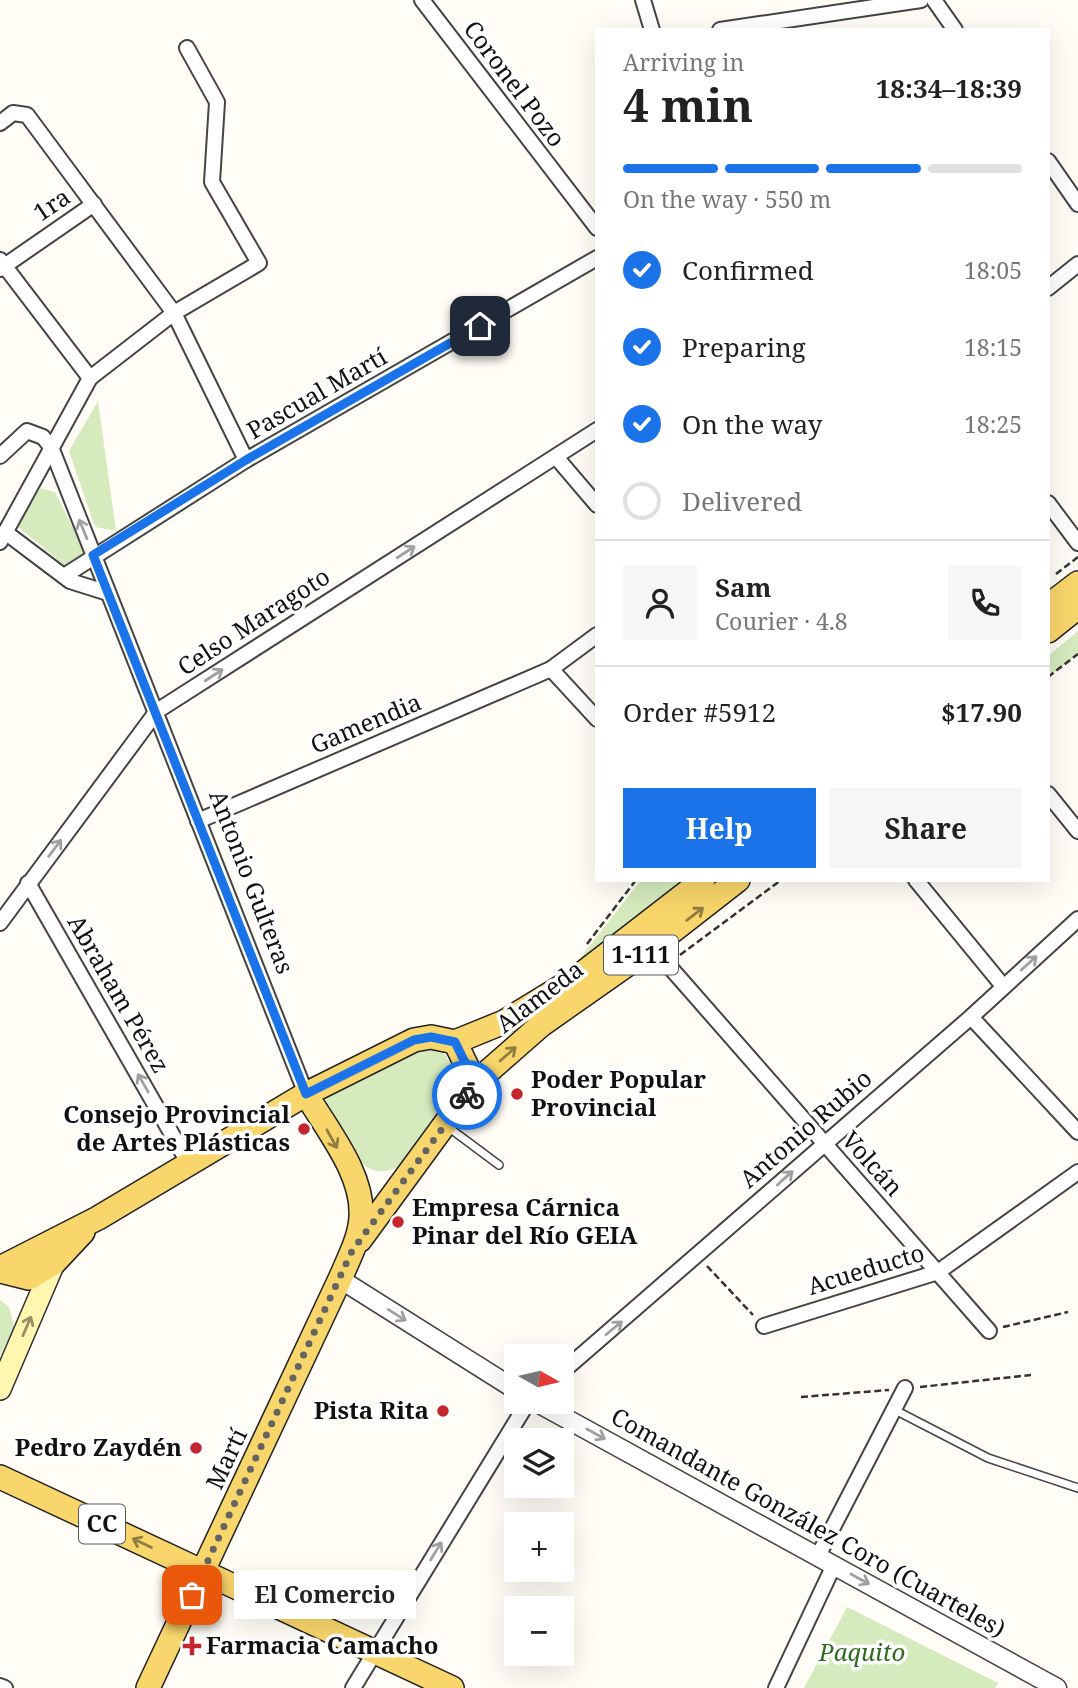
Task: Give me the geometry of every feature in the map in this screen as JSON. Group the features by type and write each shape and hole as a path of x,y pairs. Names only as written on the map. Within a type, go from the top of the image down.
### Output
{"main road":[{"path":"1050,604 1078,583"},
{"path":"1050,629 1078,607"},
{"name":"Alameda","path":"98,1217 306,1094 414,1040 431,1037 455,1042 504,1022 533,1005 653,948 702,882"},
{"name":"Alameda","path":"352,1251 475,1083 541,1026 653,948 736,882"},
{"path":"455,1042 475,1083"},
{"name":"Antonio Gulteras","path":"306,1094 358,1184 361,1219 352,1251"},
{"path":"358,1184 376,1191 399,1185"},
{"path":"0,1269 29,1278 54,1263 98,1217"},
{"path":"0,1269 98,1217"},
{"name":"Martí","path":"148,1688 352,1251"},
{"path":"0,1389 54,1263"},
{"name":"CC","path":"0,1477 452,1688"}],"street":[{"name":"Coronel Pozo","path":"422,0 595,225"},
{"path":"643,0 651,28"},
{"path":"733,28 920,0"},
{"path":"934,0 954,28"},
{"path":"108,593 64,576 3,537 47,442 90,378 174,313 258,263 212,182 217,102 187,48"},
{"path":"0,123 13,113 27,115 174,313 246,460"},
{"path":"1050,164 1078,204"},
{"name":"1ra","path":"2,264 94,204"},
{"name":"Pascual Martí","path":"64,576 93,555 246,460 595,259"},
{"path":"2,264 90,378"},
{"path":"1050,286 1078,264"},
{"name":"Celso Maragoto","path":"0,923 157,711 595,430"},
{"path":"0,456 27,431 47,442"},
{"name":"Antonio Gulteras","path":"47,442 157,711 306,1094"},
{"path":"556,457 595,503"},
{"path":"1050,506 1078,543"},
{"name":"Gamendia","path":"198,821 551,669 595,636"},
{"path":"551,669 595,717"},
{"path":"1050,796 1078,831"},
{"path":"918,882 1003,986"},
{"name":"Abraham Pérez","path":"28,883 190,1164"},
{"name":"Antonio Rubio","path":"574,1362 971,1017 1078,919"},
{"name":"Volcán","path":"653,948 989,1331"},
{"path":"971,1017 1078,1132"},
{"name":"Acueducto","path":"764,1326 938,1272 1078,1172"},
{"path":"340,1279 504,1382"},
{"path":"818,1556 905,1388"},
{"path":"353,1688 521,1414"},
{"name":"Comandante González Coro (Cuarteles)","path":"558,1414 1057,1688"},
{"path":"775,1688 834,1564"},
{"path":"0,1686 5,1688"}],"lane":[{"path":"444,1124 499,1165"},
{"path":"892,1409 988,1458 1078,1488"}],"path":[{"path":"1050,578 1078,557"},
{"path":"1050,675 1078,654"},
{"path":"653,948 777,882"},
{"path":"698,1256 764,1326"},
{"path":"989,1331 1068,1312"}],"green space":[{"path":"98,401 116,531 95,527 69,451"},
{"path":"41,488 55,492 87,556 68,568 17,526"},
{"path":"1078,631 1078,654 1050,675 1050,654"},
{"path":"639,882 692,882 592,956 577,962"},
{"path":"430,1044 443,1053 452,1066 457,1076 454,1088 399,1167 383,1171 373,1170 359,1161 332,1126 325,1108 327,1095 330,1090"},
{"path":"0,1300 9,1307 14,1327 0,1356"},
{"name":"Paquito","path":"847,1607 998,1684 995,1688 804,1688"}],"way so far":[{"path":"192,1595 352,1251 467,1095"}],"place":[{"name":"Poder Popular Provincial","path":"517,1094"},
{"name":"Consejo Provincial de Artes Plásticas","path":"304,1129"},
{"name":"Empresa Cárnica Pinar del Río GEIA","path":"398,1222"},
{"name":"Pista Rita","path":"443,1411"},
{"name":"Pedro Zaydén","path":"196,1448"},
{"name":"El Comercio","path":"192,1595"},
{"name":"Farmacia Camacho","path":"192,1646"}],"route":[{"path":"467,1095 475,1083 455,1042 431,1037 414,1040 306,1094 157,711 93,555 246,460 480,326"}]}
